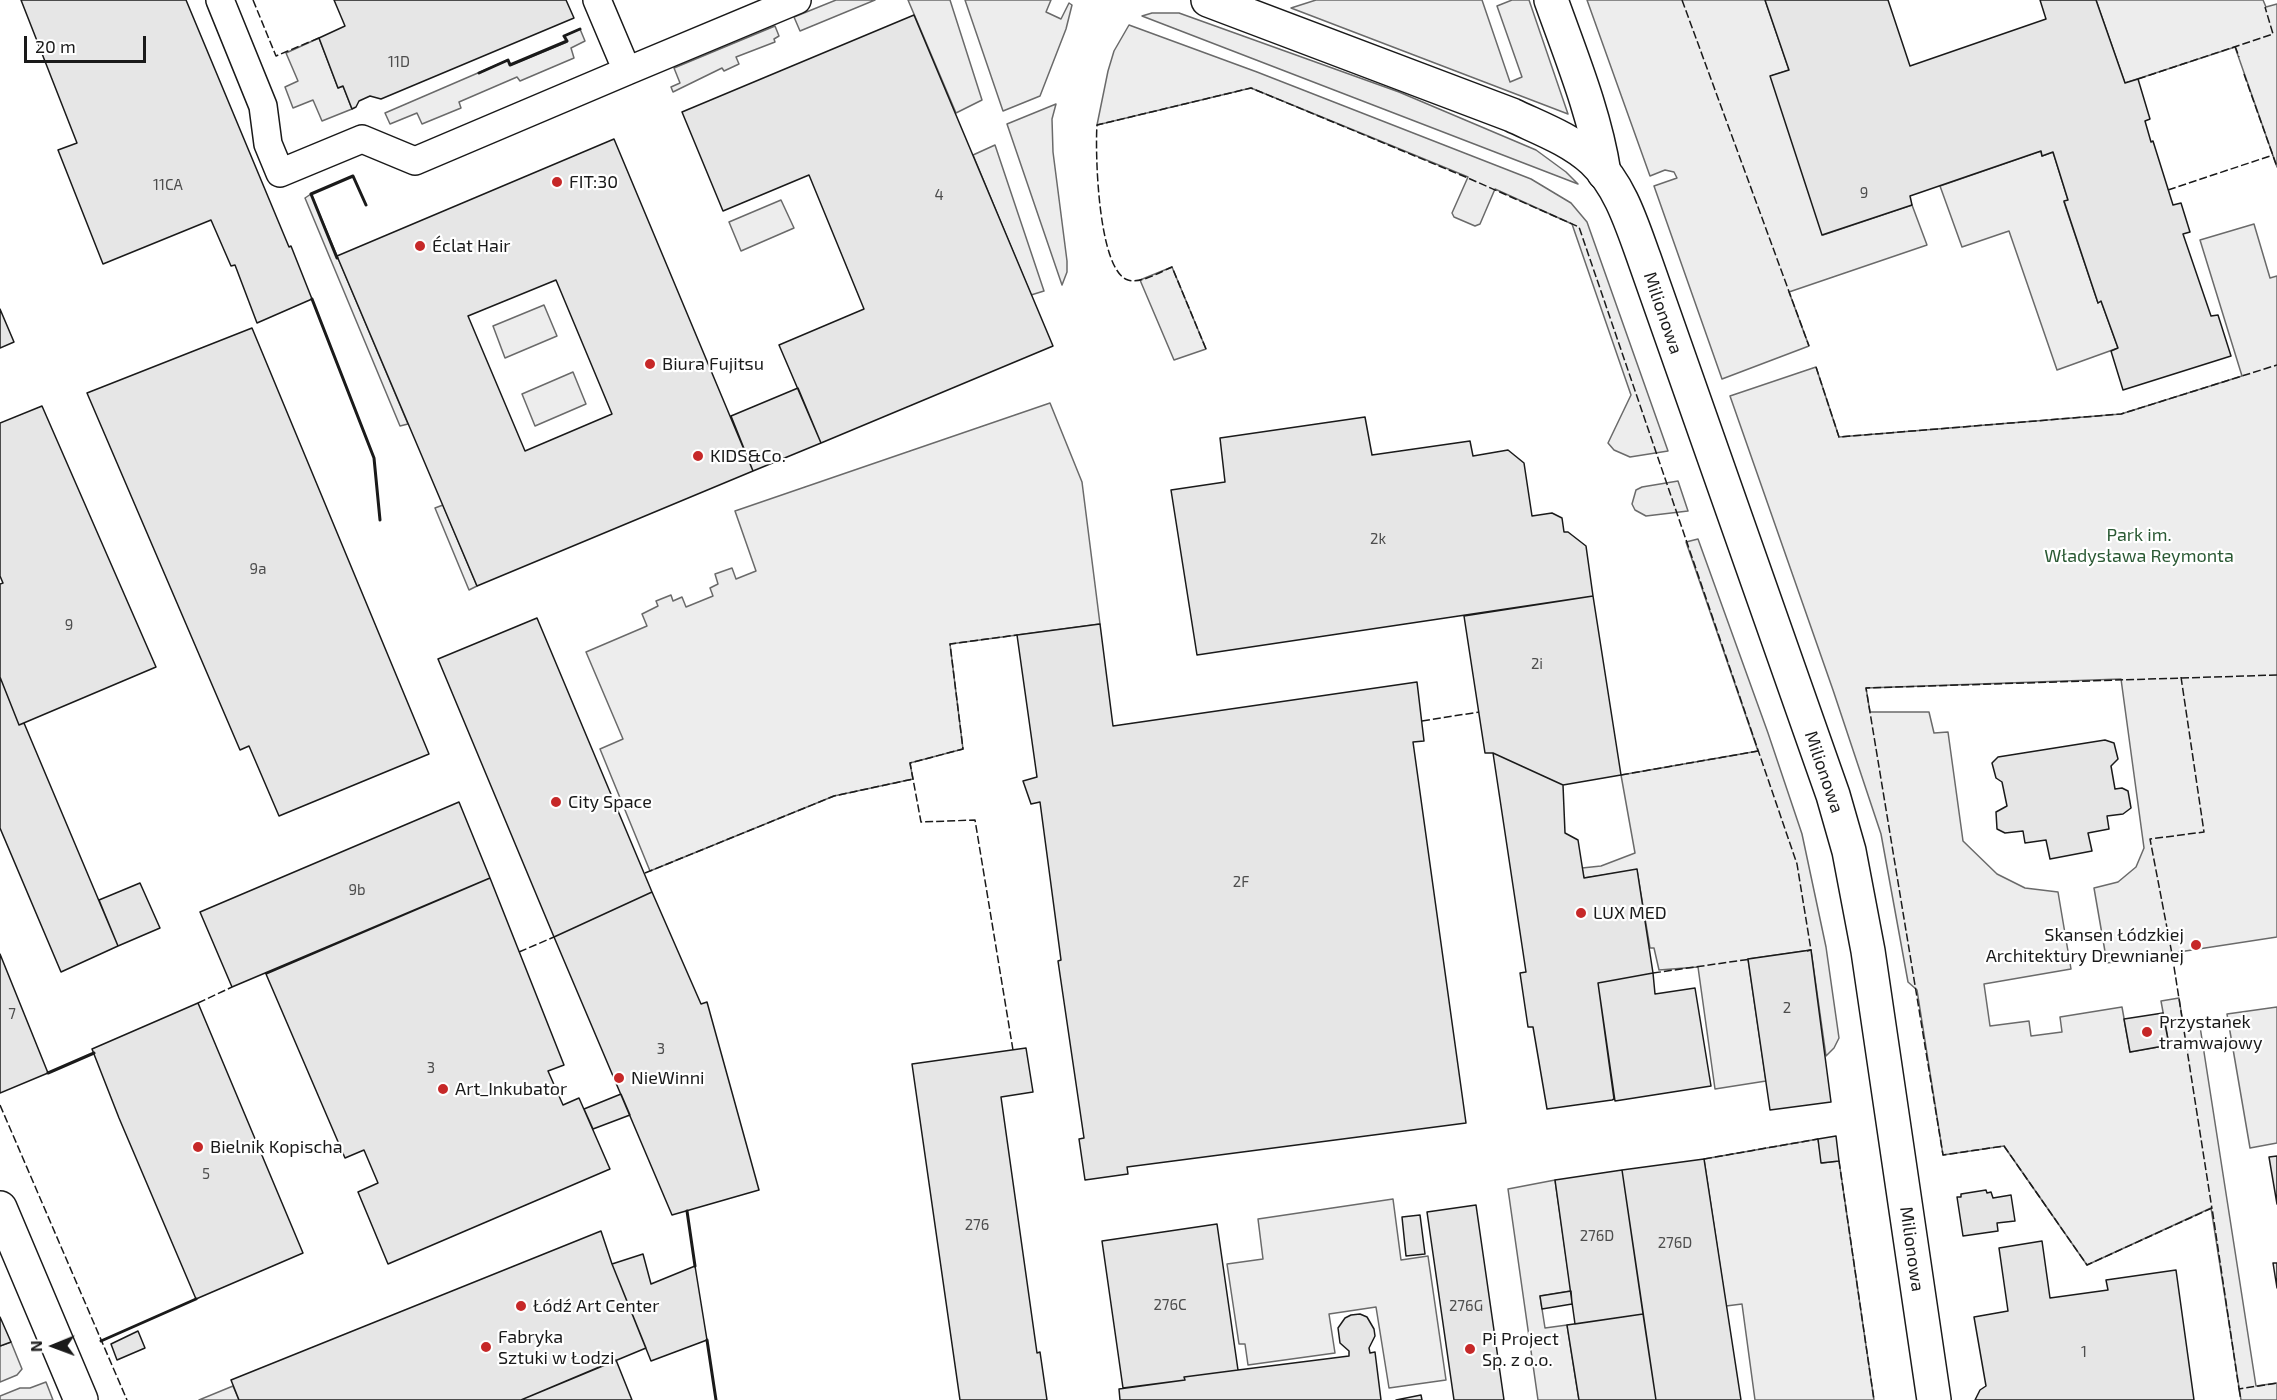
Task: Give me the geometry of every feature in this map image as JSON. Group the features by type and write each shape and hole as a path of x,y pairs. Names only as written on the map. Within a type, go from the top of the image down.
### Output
{"street":[{"path":"220,0 263,106 268,144 280,173 362,139 415,160 797,0"},
{"path":"597,0 627,71"},
{"path":"1216,3 1246,5 1264,0"},
{"name":"Milionowa","path":"1551,0 1588,107 1601,150 1604,173"},
{"name":"Milionowa","path":"1216,3 1512,115 1566,141 1593,160 1604,173 1622,203 1644,258 1833,795 1849,851 1868,951 1934,1400"},
{"path":"0,1208 81,1400"}],"shaded area":[{"path":"836,0 875,0 800,31 794,17"},
{"path":"908,0 950,0 982,100 956,113"},
{"path":"965,0 1051,0 1046,12 1061,19 1069,3 1072,5 1066,29 1040,96 1003,111"},
{"path":"1316,0 1482,0 1510,82 1522,77 1497,6 1512,0 1529,0 1568,114 1291,8"},
{"path":"1587,0 1765,0 1789,70 1771,76 1823,235 1912,205 1927,245 1789,292 1809,346 1722,379 1654,186 1677,178 1674,172 1665,170 1650,176"},
{"path":"2096,0 2263,0 2266,7 2277,4 2277,167 2235,47 2125,83"},
{"path":"1152,13 1179,13 1399,92 1536,150 1578,184 1142,16"},
{"path":"1129,25 1257,72 1531,179 1571,203 1587,222 1668,451 1630,457 1614,450 1608,443 1631,395 1572,224 1495,189 1480,224 1475,226 1454,217 1452,213 1468,177 1251,88 1097,125 1114,51"},
{"path":"775,26 779,36 774,39 775,42 736,57 739,64 724,71 722,68 673,92 671,87 680,83 674,68"},
{"path":"580,29 585,41 571,48 574,58 520,81 517,77 459,102 461,108 422,124 417,113 390,124 385,113 508,60 511,65 567,42 564,36"},
{"path":"319,38 338,88 343,86 352,109 322,121 313,100 293,108 285,87 298,81 286,53"},
{"path":"1056,104 1052,119 1053,152 1067,261 1067,272 1062,285 1007,124"},
{"path":"995,145 1044,291 1031,295 973,155"},
{"path":"2041,151 2042,156 2053,152 2068,200 2064,202 2098,303 2101,301 2118,348 2057,370 2009,231 1962,247 1940,186"},
{"path":"311,194 408,424 400,426 305,198"},
{"path":"781,200 794,228 741,251 729,222"},
{"path":"2254,224 2270,278 2277,276 2277,937 2107,963 2094,888 2118,882 2136,867 2144,848 2121,679 1866,688 1870,712 1929,712 1934,733 1948,732 1963,841 1997,874 2025,888 2058,892 2071,969 1984,984 1990,1026 2029,1021 2031,1036 2062,1032 2060,1017 2122,1007 2130,1052 2169,1045 2161,1001 2179,998 2183,1023 2199,1020 2256,1386 2277,1383 2277,1400 2241,1400 2211,1208 2087,1265 2004,1146 1943,1155 1917,990 1908,982 1881,834 1730,396 1816,367 1839,437 2121,414 2242,376 2200,240"},
{"path":"1172,267 1206,349 1174,360 1140,280"},
{"path":"544,305 557,336 505,358 493,326"},
{"path":"573,372 586,404 535,426 522,394"},
{"path":"1050,403 1082,482 1100,624 950,644 963,749 910,763 913,779 834,796 650,871 600,749 623,739 586,652 647,626 642,614 658,606 656,601 671,595 673,601 682,597 686,607 713,596 710,588 718,584 715,574 732,568 736,579 756,571 735,511"},
{"path":"1678,481 1688,511 1646,516 1635,510 1632,504 1636,490"},
{"path":"443,505 477,586 469,590 435,508"},
{"path":"1698,539 1802,834 1826,947 1839,1038 1834,1048 1826,1056 1811,950 1748,959 1766,1081 1715,1089 1698,967 1659,970 1654,948 1650,948 1637,870 1584,878 1582,868 1601,866 1635,853 1621,775 1758,751 1686,542"},
{"path":"2277,1007 2277,1143 2250,1148 2227,1014"},
{"path":"1818,1139 1822,1163 1839,1161 1874,1400 1755,1400 1742,1304 1726,1306 1704,1159"},
{"path":"1555,1180 1571,1291 1540,1296 1545,1328 1567,1325 1579,1400 1538,1400 1508,1189"},
{"path":"1393,1199 1401,1260 1428,1256 1446,1380 1389,1388 1376,1307 1329,1314 1335,1353 1248,1365 1245,1344 1239,1344 1227,1264 1263,1259 1258,1219"},
{"path":"11,1342 22,1369 17,1375 0,1382 0,1346"},
{"path":"46,1382 53,1400 0,1400 0,1396 20,1388 30,1388"},
{"path":"233,1386 239,1400 199,1400"}],"building":[{"path":"21,0 186,0 312,299 257,323 235,265 231,266 211,220 103,264 58,150 77,143"},
{"path":"334,0 566,0 574,18 381,99 370,96 359,101 352,109 343,86 338,88 319,38 345,26"},
{"path":"1765,0 1888,0 1910,66 2046,19 2040,0 2096,0 2125,83 2138,79 2150,119 2145,121 2151,142 2153,141 2173,205 2181,203 2190,232 2183,234 2211,316 2218,315 2231,356 2123,390 2111,351 2118,348 2101,301 2098,303 2064,201 2068,200 2053,152 2042,156 2041,151 1910,196 1912,205 1822,235 1770,76 1789,70"},
{"name":"Biura Fujitsu","path":"914,15 1053,346 821,443 779,345 864,309 809,175 723,211 682,112"},
{"name":"Biura Fujitsu","path":"614,139 753,471 477,586 337,256","holes":["556,280 612,414 525,451 468,316"]},
{"path":"0,309 14,342 0,348"},
{"path":"252,328 429,754 279,816 249,746 240,750 87,393"},
{"path":"798,388 821,443 753,471 731,416"},
{"path":"42,406 156,667 19,725 0,677 0,584 3,583 0,576 0,423"},
{"path":"1365,417 1372,455 1470,441 1473,456 1508,450 1524,463 1532,516 1552,513 1562,518 1564,532 1568,532 1586,546 1593,596 1197,655 1171,490 1225,482 1220,438"},
{"path":"1593,596 1621,775 1563,785 1493,753 1485,753 1464,616"},
{"name":"City Space","path":"537,618 652,892 554,937 438,659"},
{"path":"1100,624 1113,726 1417,682 1424,741 1413,742 1466,1123 1127,1167 1128,1174 1085,1180 1079,1139 1084,1138 1058,961 1061,960 1040,802 1031,804 1023,781 1037,777 1017,635"},
{"path":"0,677 19,725 24,723 118,946 61,972 0,828"},
{"path":"2105,740 2114,743 2118,759 2111,766 2115,789 2122,788 2128,791 2131,808 2123,814 2107,816 2109,829 2088,833 2092,851 2050,859 2046,840 2025,843 2023,831 2005,833 1997,829 1996,812 2007,806 2002,782 1996,778 1992,763 1998,757"},
{"name":"LUX MED","path":"1493,753 1563,785 1565,833 1578,840 1584,878 1637,869 1653,973 1598,983 1614,1099 1612,1100 1547,1109 1533,1027 1528,1027 1520,973 1526,972"},
{"path":"459,802 490,878 232,987 200,912"},
{"path":"490,878 564,1065 548,1071 563,1105 579,1098 610,1169 388,1264 358,1192 378,1183 364,1150 345,1158 266,974"},
{"path":"140,883 160,928 118,946 99,900"},
{"path":"652,892 701,1004 707,1002 759,1190 672,1215 554,937"},
{"path":"1811,950 1831,1102 1770,1110 1748,959"},
{"path":"0,954 48,1073 0,1093"},
{"path":"1653,973 1655,994 1695,988 1711,1086 1615,1101 1598,983"},
{"path":"198,1003 303,1253 196,1299 92,1049"},
{"name":"Przystanek tramwajowy","path":"2163,1013 2169,1045 2130,1052 2124,1019"},
{"path":"1026,1048 1033,1092 1001,1097 1037,1353 1040,1352 1047,1400 960,1400 912,1064"},
{"path":"621,1094 630,1115 593,1129 584,1109"},
{"path":"1836,1136 1839,1161 1821,1163 1818,1139"},
{"path":"2277,1156 2277,1204 2269,1157"},
{"path":"1704,1159 1741,1400 1656,1400 1622,1170"},
{"path":"1622,1170 1643,1314 1575,1324 1555,1180"},
{"path":"1986,1190 1987,1193 1991,1192 1993,1198 2011,1195 2015,1221 1997,1223 1998,1231 1963,1236 1957,1197 1961,1197 1961,1194"},
{"path":"1476,1205 1504,1400 1454,1400 1427,1212"},
{"path":"1420,1215 1425,1254 1406,1256 1402,1217"},
{"path":"1217,1224 1238,1370 1123,1388 1102,1241"},
{"name":"Łódź Art Center","path":"601,1231 646,1348 521,1400 239,1400 231,1380"},
{"path":"2042,1241 2050,1298 2108,1290 2106,1280 2176,1270 2194,1400 1975,1400 1980,1390 1986,1386 1974,1317 2008,1311 1999,1248"},
{"path":"643,1254 651,1284 695,1266 707,1340 651,1361 612,1264"},
{"path":"2273,1263 2277,1263 2277,1288"},
{"path":"1571,1291 1572,1304 1542,1309 1540,1296"},
{"path":"1360,1314 1367,1317 1374,1329 1375,1336 1369,1348 1370,1353 1375,1352 1381,1400 1120,1400 1119,1389 1185,1380 1184,1377 1349,1356 1349,1351 1340,1343 1338,1328 1345,1318"},
{"path":"1643,1314 1656,1400 1579,1400 1567,1325"},
{"path":"0,1317 11,1342 0,1346"},
{"path":"138,1331 145,1348 117,1360 111,1344"},
{"path":"616,1360 632,1400 521,1400"},
{"path":"1421,1395 1422,1400 1396,1400"}],"fence":[{"path":"253,0 276,56 319,38"},
{"path":"1682,0 1809,346"},
{"path":"2138,79 2273,34 2265,7"},
{"path":"2235,46 2239,57"},
{"path":"2244,74 2277,167"},
{"path":"1206,349 1172,267 1150,277 1133,281 1118,272 1110,256 1100,210 1097,125 1251,88 1468,178 1579,227 1797,864 1811,950 1807,951"},
{"path":"2168,190 2273,155"},
{"path":"1816,367 1839,437 2121,414 2277,365"},
{"path":"1013,1050 975,820 921,822 910,763 963,749 950,644 1017,635"},
{"path":"2277,675 1866,688 1943,1155 2004,1146 2087,1265 2212,1208 2239,1389 2277,1383"},
{"path":"2181,677 2204,832 2150,839 2172,954 2212,1209"},
{"path":"1422,721 1479,712"},
{"path":"1621,775 1758,751"},
{"path":"645,873 834,796 913,779"},
{"path":"519,952 554,937"},
{"path":"1653,973 1751,959"},
{"path":"198,1003 232,987"},
{"path":"0,1105 127,1400"},
{"path":"1704,1159 1818,1139"},
{"path":"1839,1161 1874,1400"},
{"path":"2239,1389 2241,1400"}],"wall":[{"path":"479,73 508,60 510,65 567,41 564,36 580,29"},
{"path":"337,258 311,194 353,176 366,205"},
{"path":"312,299 374,458 380,520"},
{"path":"48,1073 94,1053"},
{"path":"687,1211 695,1266"},
{"path":"101,1341 196,1299"},
{"path":"707,1340 716,1400"}],"place":[{"name":"FIT:30","path":"557,182"},
{"name":"Éclat Hair","path":"420,246"},
{"name":"Biura Fujitsu","path":"650,364"},
{"name":"KIDS&Co.","path":"698,456"},
{"name":"City Space","path":"556,802"},
{"name":"LUX MED","path":"1581,913"},
{"name":"Skansen Łódzkiej Architektury Drewnianej","path":"2196,945"},
{"name":"Przystanek tramwajowy","path":"2147,1032"},
{"name":"NieWinni","path":"619,1078"},
{"name":"Art_Inkubator","path":"443,1089"},
{"name":"Bielnik Kopischa","path":"198,1147"},
{"name":"Łódź Art Center","path":"521,1306"},
{"name":"Fabryka Sztuki w Łodzi","path":"486,1347"},
{"name":"Pi Project Sp. z o.o.","path":"1470,1349"}],"park label":[{"name":"Park im. Władysława Reymonta","path":"2139,545"}]}
